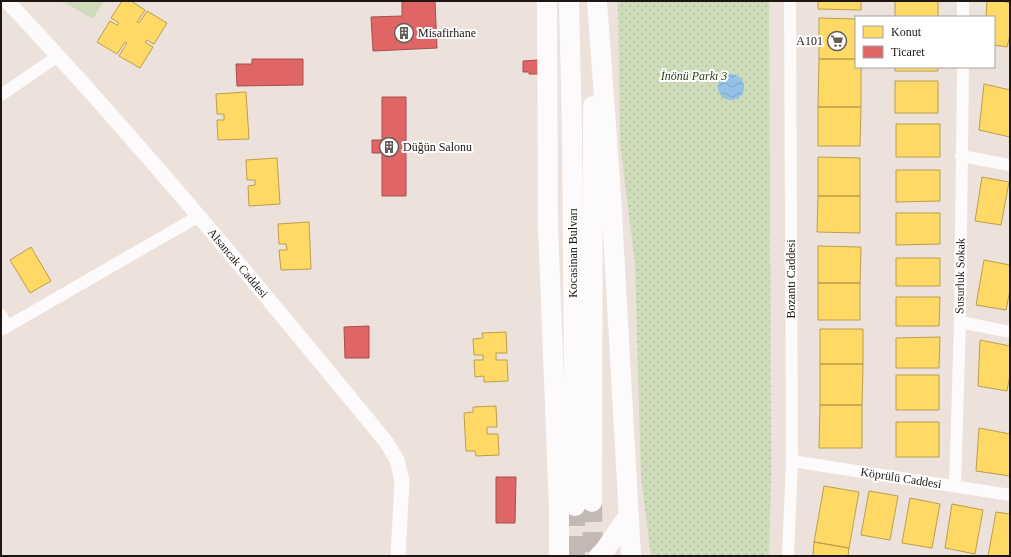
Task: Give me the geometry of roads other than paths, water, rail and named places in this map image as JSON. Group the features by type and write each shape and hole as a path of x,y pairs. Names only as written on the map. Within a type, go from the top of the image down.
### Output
{"highway":[{"path":"548,1 548,226 575,506 564,541 568,552 573,556"},
{"path":"548,226 566,1"},
{"name":"Kocasinan Bulvarı","path":"569,1 572,134 575,506"},
{"name":"Kocasinan Bulvarı","path":"575,506 593,1"},
{"path":"597,1 612,195 631,556"},
{"path":"547,556 575,506"},
{"path":"559,556 575,506"},
{"path":"599,556 606,550 629,515"},
{"path":"629,515 643,556"}],"street":[{"name":"Alsancak Caddesi","path":"6,1 58,56 199,216 283,316 394,453 402,481 398,556"},
{"name":"Bozantı Caddesi","path":"788,556 792,461 790,1"},
{"path":"963,1 963,16"},
{"path":"1,95 58,56"},
{"name":"Susurluk Sokak","path":"955,486 960,322 962,68"},
{"path":"961,156 1010,165"},
{"path":"1,315 4,328 199,216"},
{"path":"960,322 1010,332"},
{"name":"Köprülü Caddesi","path":"792,461 1010,495"}],"water":[{"path":"731,74 740,78 744,87 740,96 731,100 722,96 718,87 722,78"}],"tunnel":[{"path":"592,502 593,556"},
{"path":"575,506 575,556"}],"place":[{"name":"Misafirhane","path":"404,33"},
{"name":"A101","path":"837,41"},
{"name":"Düğün Salonu","path":"389,147"}],"park label":[{"name":"İnönü Parkı 3","path":"694,76"}]}
